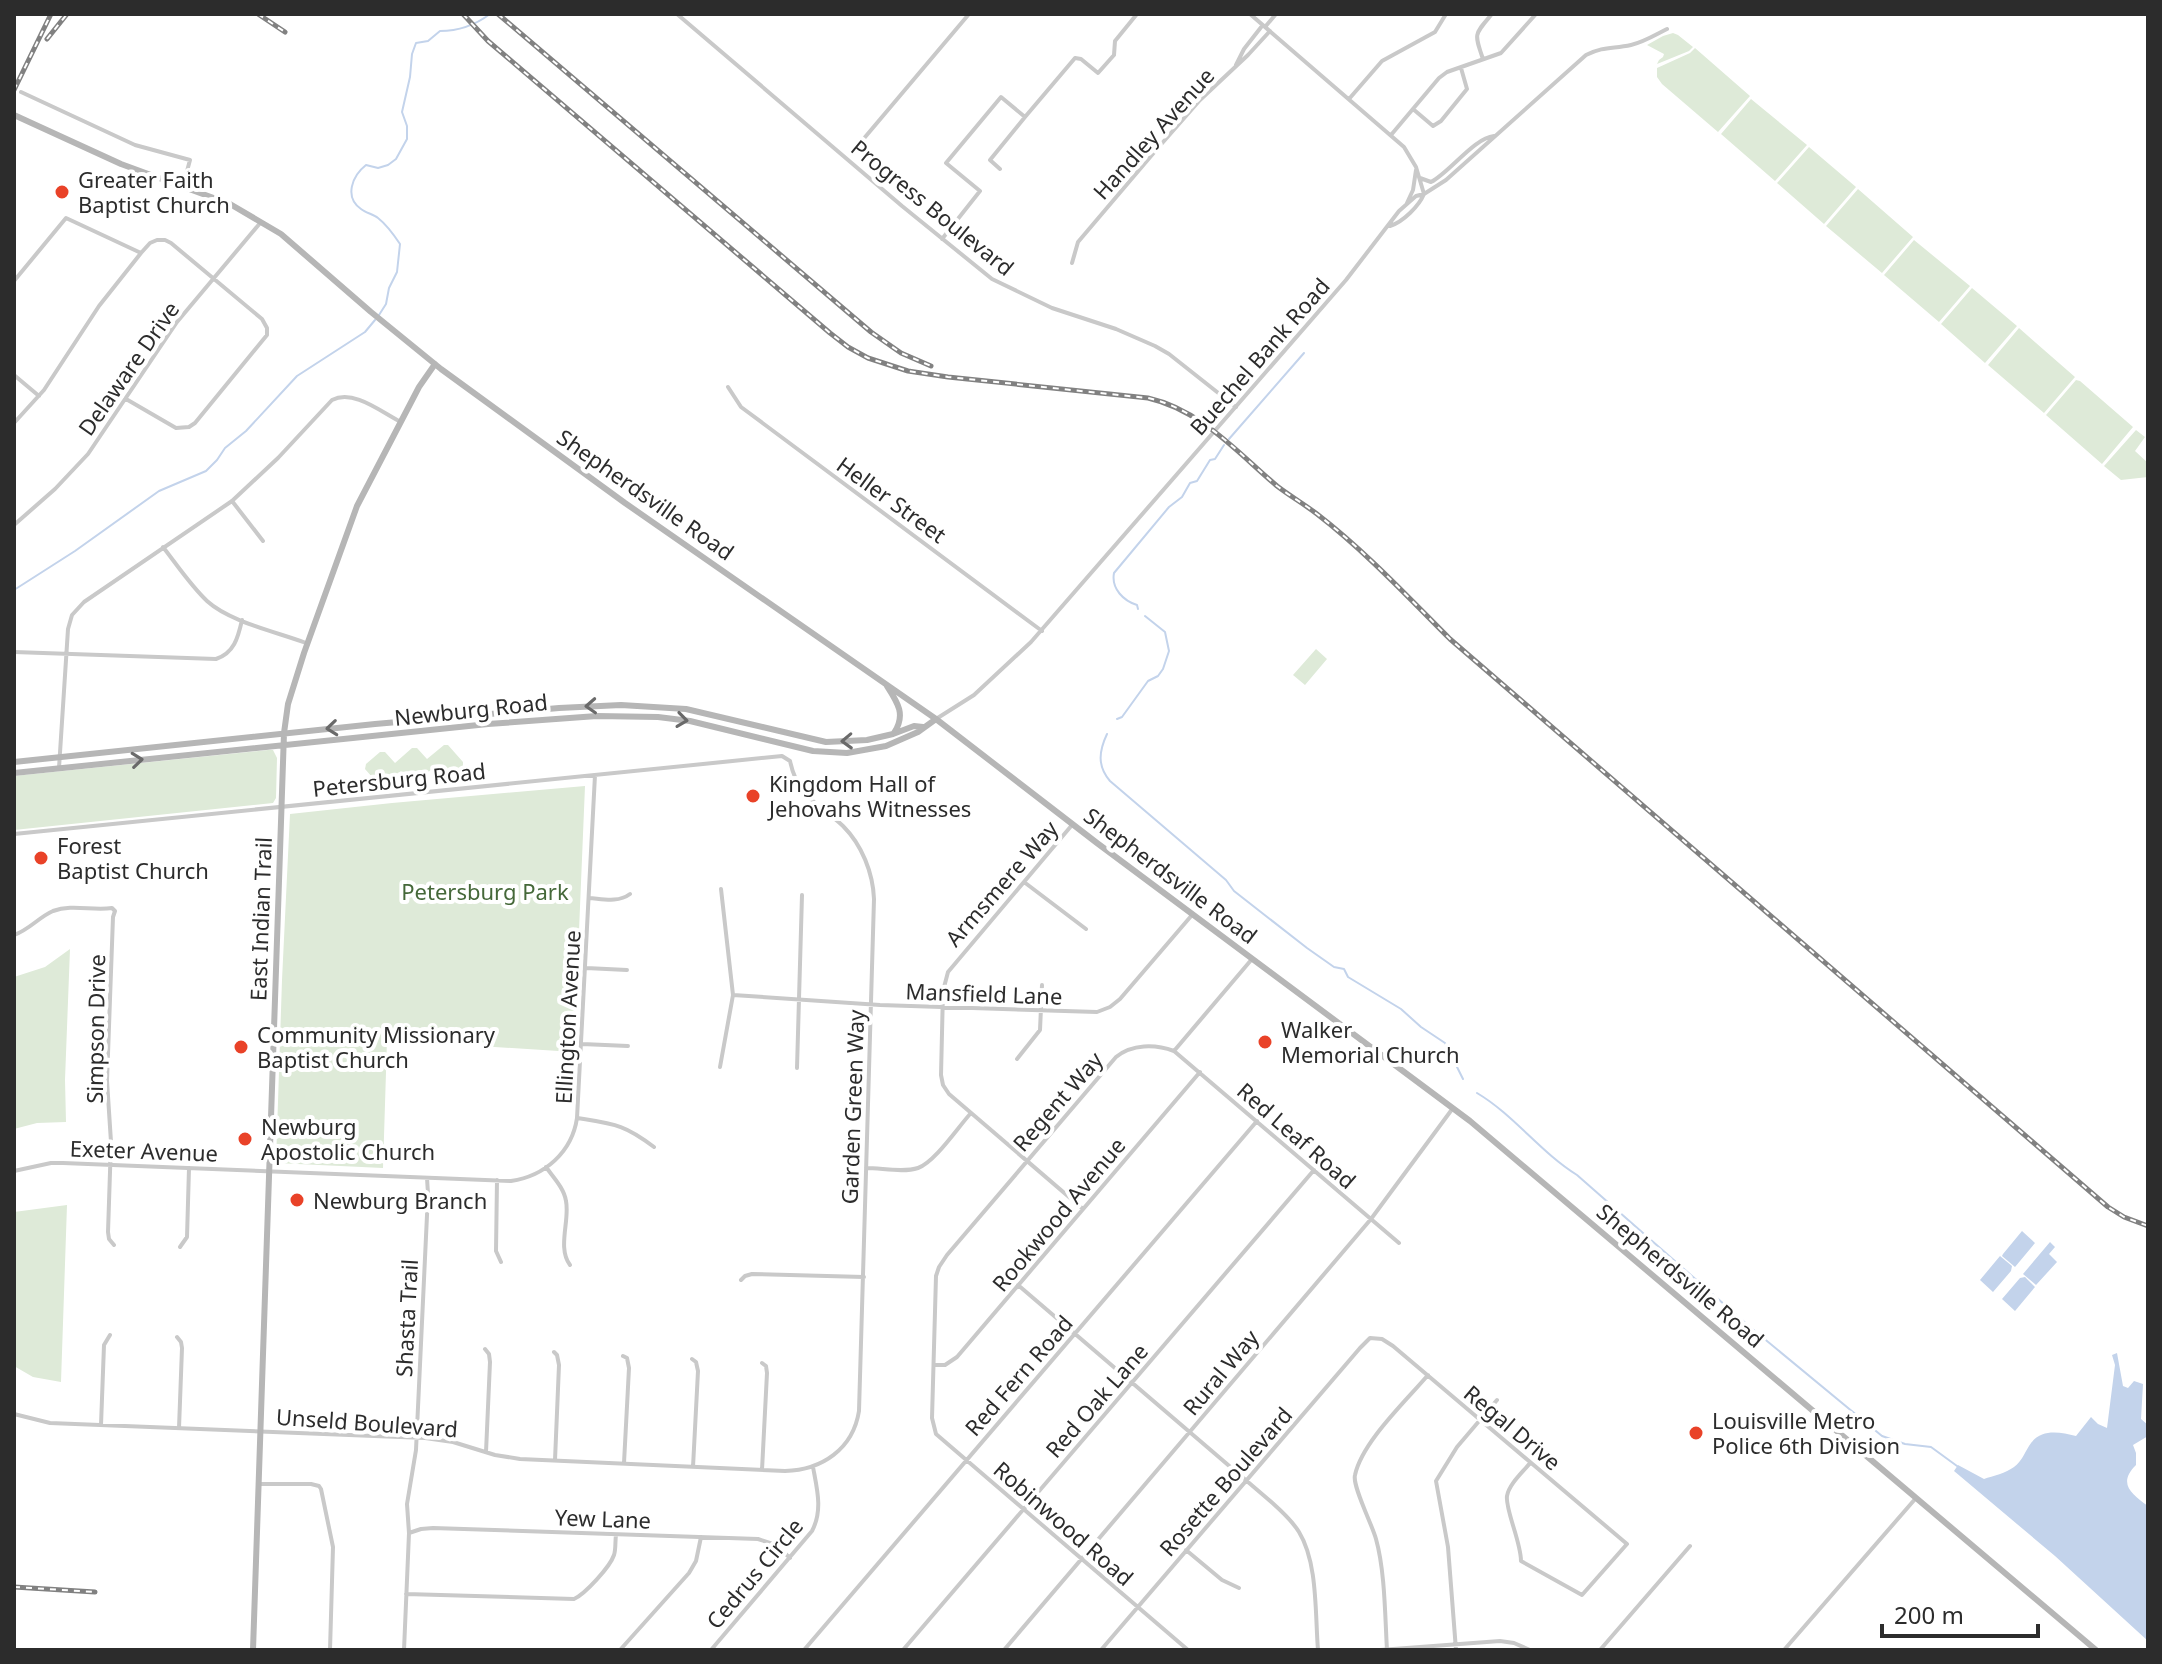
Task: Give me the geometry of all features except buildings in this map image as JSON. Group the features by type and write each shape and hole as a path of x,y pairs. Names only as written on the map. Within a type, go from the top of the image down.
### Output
{"main road":[{"name":"Shepherdsville Road","path":"17,116 102,156 230,204 295,245 435,364 625,503 936,719 1453,1108 2096,1650"},
{"name":"East Indian Trail","path":"253,1650 283,745 288,704 357,506 435,364"},
{"path":"882,680 901,711 900,722 893,734"},
{"name":"Newburg Road","path":"14,762 284,733 621,705 686,709 826,742 851,742 893,734 914,726 923,727"},
{"name":"Newburg Road","path":"14,773 488,724 632,716 690,721 813,751 847,753 886,746 918,732 936,719"}],"street":[{"name":"Progress Boulevard","path":"677,14 992,279 1052,308 1116,329 1162,350 1236,407"},
{"path":"855,149 969,14"},
{"path":"1000,169 990,160 1075,58 1081,59 1098,73 1114,55 1115,41 1137,14"},
{"path":"1250,14 1407,151 1417,169 1424,194 1421,202 1396,225 1390,226"},
{"name":"Handley Avenue","path":"1072,263 1078,242 1200,100 1248,55 1276,14"},
{"path":"1349,99 1382,61 1435,32 1446,14"},
{"path":"1483,59 1476,38 1479,28 1492,14"},
{"path":"1391,135 1439,78 1501,53 1536,14"},
{"path":"1235,67 1244,49 1266,27"},
{"path":"1424,194 1446,180 1586,55 1603,47 1627,46 1667,29"},
{"path":"1413,109 1433,126 1441,121 1467,89 1461,68"},
{"path":"21,92 135,145 190,160 183,186"},
{"path":"942,239 980,191 946,163 1001,97 1025,117"},
{"path":"1419,177 1431,182 1440,178 1483,139 1496,136"},
{"path":"1406,205 1417,169"},
{"name":"Buechel Bank Road","path":"936,719 974,695 1042,631 1346,280 1392,220 1416,196 1424,194"},
{"path":"14,281 65,218 141,253"},
{"name":"Delaware Drive","path":"14,525 71,474 88,454 157,349 261,222"},
{"path":"14,423 52,379 99,306 141,253 153,242 165,240 262,319 267,328 266,338 189,427 176,428 126,399"},
{"path":"14,375 39,396"},
{"name":"Heller Street","path":"728,387 741,407 1042,631"},
{"path":"59,768 68,629 75,610 232,501 337,397 357,399 401,422"},
{"path":"232,501 263,541"},
{"path":"163,547 208,601 222,612 307,643"},
{"path":"14,652 216,659 232,648 242,620"},
{"name":"Petersburg Road","path":"14,834 787,757"},
{"name":"Garden Green Way","path":"787,757 799,787 849,833 869,869 874,899 858,1418 852,1434 842,1447 829,1460 813,1467"},
{"name":"Ellington Avenue","path":"577,1118 595,775"},
{"name":"Armsmere Way","path":"1073,825 948,972 942,1008 941,1079 949,1094 1083,1209"},
{"path":"1024,882 1086,929"},
{"path":"720,1067 733,995 721,889"},
{"path":"589,898 622,899 630,894"},
{"path":"797,1068 802,895"},
{"name":"Simpson Drive","path":"14,935 58,909 114,909 107,1081 110,1165 108,1232 114,1245"},
{"name":"Mansfield Lane","path":"733,995 871,1005 1094,1012 1110,1007 1120,999 1193,914"},
{"path":"1174,1051 1252,959"},
{"path":"586,968 627,970"},
{"path":"1017,1059 1039,1033 1042,985"},
{"path":"582,1044 628,1046"},
{"name":"Regent Way","path":"938,1271 947,1255 1120,1054 1140,1047 1174,1051"},
{"name":"Red Leaf Road","path":"1174,1051 1399,1243"},
{"name":"Rookwood Avenue","path":"934,1365 945,1365 957,1357 1200,1072"},
{"name":"Rural Way","path":"1004,1650 1371,1219 1453,1108"},
{"path":"866,1168 913,1169 924,1165 971,1113"},
{"path":"570,1265 565,1254 566,1196 546,1167 567,1146 577,1118 620,1125 654,1147"},
{"name":"Red Fern Road","path":"804,1650 1257,1121"},
{"name":"Exeter Avenue","path":"14,1171 51,1163 517,1180 546,1167"},
{"path":"180,1247 187,1237 189,1168"},
{"name":"Red Oak Lane","path":"903,1650 1314,1170"},
{"name":"Shasta Trail","path":"404,1650 409,1533 407,1504 416,1438 427,1178"},
{"path":"497,1180 496,1251 501,1262"},
{"name":"Robinwood Road","path":"938,1271 934,1431 1188,1650"},
{"path":"741,1280 752,1274 864,1277"},
{"path":"1018,1285 1289,1518 1305,1545 1311,1563 1318,1650"},
{"path":"101,1425 104,1342 110,1335"},
{"path":"177,1337 182,1348 179,1428"},
{"name":"Rosette Boulevard","path":"1101,1650 1360,1348 1370,1338 1376,1338"},
{"name":"Regal Drive","path":"1376,1338 1393,1346 1627,1544 1582,1595 1521,1561 1521,1550 1507,1500 1512,1486 1530,1463"},
{"path":"485,1349 490,1362 486,1452"},
{"path":"554,1352 559,1365 555,1460"},
{"path":"623,1356 627,1358 629,1368 624,1463"},
{"path":"692,1359 698,1371 693,1467"},
{"path":"762,1363 767,1373 762,1470"},
{"path":"1387,1650 1378,1548 1355,1483 1355,1474 1368,1445 1428,1375"},
{"path":"1456,1647 1448,1547 1436,1481 1457,1447 1497,1400"},
{"name":"Unseld Boulevard","path":"14,1414 50,1423 416,1438 453,1442 505,1457 762,1470 794,1471 813,1467"},
{"name":"Cedrus Circle","path":"711,1650 812,1531 818,1518 818,1492 813,1467"},
{"path":"259,1484 311,1484 321,1489 333,1547 330,1650"},
{"path":"1784,1650 1916,1498"},
{"name":"Yew Lane","path":"409,1533 433,1528 763,1540 776,1545 790,1558"},
{"path":"406,1594 574,1599 582,1595 610,1563 616,1535"},
{"path":"620,1650 689,1573 696,1561 701,1537"},
{"path":"1600,1650 1690,1546"},
{"path":"1186,1550 1222,1580 1239,1588"},
{"path":"1380,1650 1456,1647 1500,1641 1530,1650"}],"green space":[{"path":"1673,33 1693,47 1657,64 1664,54 1647,45"},
{"path":"1695,48 1750,96 1718,132 1657,77 1657,68"},
{"path":"1751,99 1807,145 1775,181 1721,134"},
{"path":"1809,147 1856,187 1824,224 1777,183"},
{"path":"1858,189 1913,237 1882,273 1826,226"},
{"path":"1914,240 1970,286 1939,322 1884,275"},
{"path":"1972,288 2017,326 1985,363 1941,324"},
{"path":"2019,328 2075,377 2044,413 1988,365"},
{"path":"2076,380 2133,427 2102,464 2046,415"},
{"path":"2136,430 2145,437 2135,451 2148,463 2148,477 2121,480 2104,466"},
{"path":"1316,649 1327,659 1305,685 1293,675"},
{"path":"448,745 463,762 463,766 447,780 433,768 412,783 401,771 384,787 365,769 366,764 380,752 385,752 395,763 412,748 417,748 427,759"},
{"path":"273,750 277,758 276,798 273,803 14,830 14,776"},
{"name":"Petersburg Park","path":"585,786 574,1052 387,1040 383,1168 276,1163 290,814"},
{"path":"70,949 66,1122 37,1123 14,1129 14,977 45,967"},
{"path":"67,1205 61,1382 33,1377 14,1366 14,1212"}],"water":[{"path":"2022,1231 2035,1243 2015,1267 2002,1256"},
{"path":"2050,1242 2055,1247 2049,1254 2057,1262 2036,1285 2023,1274"},
{"path":"2000,1256 2012,1266 1993,1292 1980,1280"},
{"path":"2025,1277 2035,1287 2015,1311 2002,1299 2020,1278"},
{"path":"2117,1353 2123,1386 2128,1388 2134,1381 2143,1384 2141,1419 2148,1425 2148,1436 2133,1445 2136,1465 2127,1483 2132,1493 2148,1506 2148,1641 2055,1556 1954,1471 1958,1465 1984,1479 2014,1467 2039,1436 2057,1433 2076,1436 2091,1417 2107,1428 2115,1365 2112,1355"}],"waterway":[{"path":"379,315 397,272 400,244 381,221 356,204 351,193 354,181 366,165 378,168 396,159 407,139 402,112 416,43 428,41 440,31 472,25 490,14"},
{"path":"14,590 159,491 206,471 297,376 365,332 375,320"},
{"path":"1229,439 1304,353"},
{"path":"1138,609 1117,589 1114,573 1169,507 1182,497 1190,483 1197,481 1224,445"},
{"path":"1117,719 1122,717 1148,681 1158,676 1169,651 1165,632 1145,616"},
{"path":"1107,734 1101,758 1103,770 1110,781 1226,880 1234,891 1307,948 1334,967 1344,969 1348,977 1401,1009 1445,1043 1463,1079"},
{"path":"1477,1093 1882,1436 1905,1444 1931,1447 1957,1466"}],"railway":[{"path":"14,90 51,14"},
{"path":"47,39 67,14"},
{"path":"258,14 285,32"},
{"path":"463,14 488,41 848,347 868,358 908,371 1148,398 1202,422 1277,486 1352,543 1450,639 2108,1207 2148,1226"},
{"path":"498,14 871,332 901,353 931,366"},
{"path":"14,1587 95,1592"}],"place":[{"name":"Greater Faith Baptist Church","path":"62,192"},
{"name":"Kingdom Hall of Jehovahs Witnesses","path":"753,796"},
{"name":"Forest Baptist Church","path":"41,858"},
{"name":"Walker Memorial Church","path":"1265,1042"},
{"name":"Community Missionary Baptist Church","path":"241,1047"},
{"name":"Newburg Apostolic Church","path":"245,1139"},
{"name":"Newburg Branch","path":"297,1200"},
{"name":"Louisville Metro Police 6th Division","path":"1696,1433"}]}
